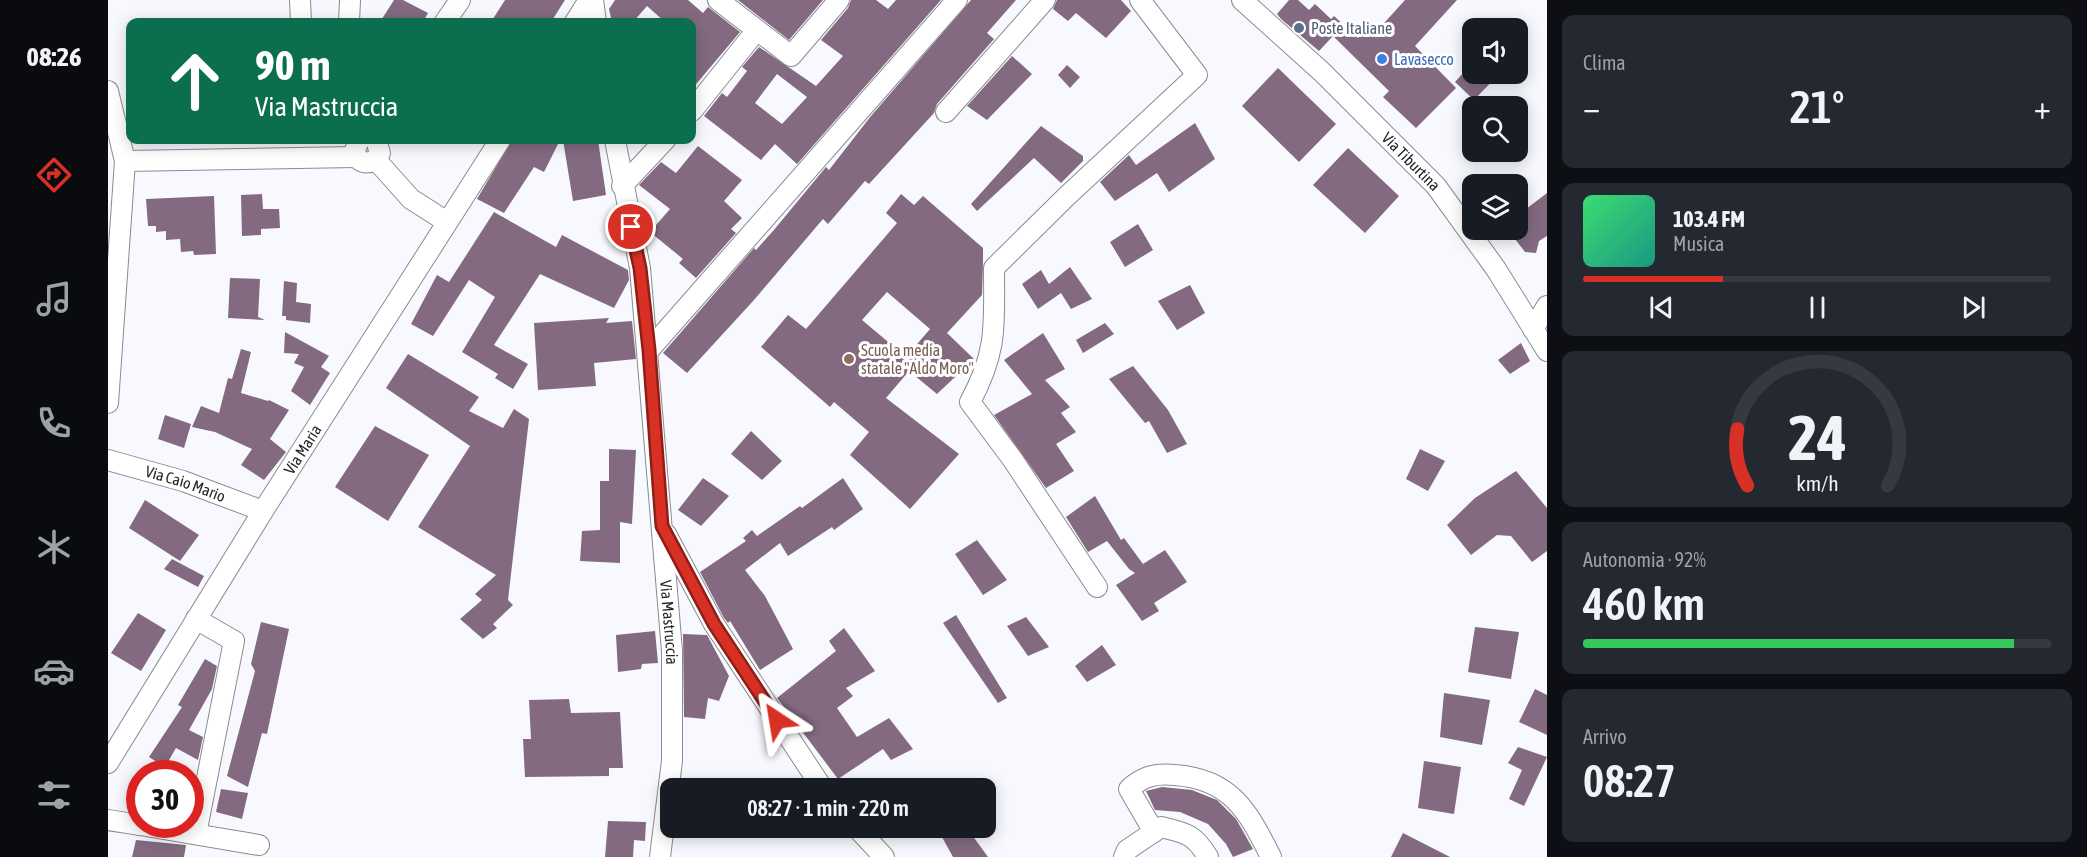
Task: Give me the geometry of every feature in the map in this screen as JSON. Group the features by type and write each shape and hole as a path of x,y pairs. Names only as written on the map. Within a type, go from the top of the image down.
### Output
{"street":[{"path":"300,0 301,18"},
{"path":"349,18 350,0"},
{"path":"448,18 460,0"},
{"path":"578,18 591,0"},
{"path":"591,0 595,18"},
{"path":"718,0 791,56 839,0"},
{"path":"649,350 957,0"},
{"path":"946,112 1045,0"},
{"path":"1097,587 1013,460 970,402 987,370 992,350 994,268 1067,196 1197,75 1140,0"},
{"name":"Via Tiburtina","path":"1242,0 1322,72 1436,186 1540,325 1547,351"},
{"path":"696,106 756,31"},
{"path":"108,91 125,161 108,404"},
{"path":"376,160 381,149 378,144"},
{"name":"Via Maria","path":"108,763 263,511 497,144"},
{"name":"Via Mastruccia","path":"616,144 622,186 640,268 649,350 672,651 672,739 660,857"},
{"path":"622,186 661,144"},
{"path":"125,161 356,145 363,162 376,160"},
{"path":"376,160 411,199 447,222"},
{"path":"1540,325 1547,306"},
{"name":"Via Caio Mario","path":"108,460 183,481 263,511"},
{"path":"662,526 714,624 816,778"},
{"path":"196,619 234,640 204,793"},
{"path":"1154,832 1129,789 1141,778 1163,774 1198,777 1222,788 1241,805 1271,857"},
{"path":"108,820 126,823"},
{"path":"1124,857 1127,850 1161,828 1187,833 1199,841 1208,857"},
{"path":"204,835 260,845"},
{"path":"866,838 884,857"}],"building":[{"path":"394,0 403,0 428,13 425,18 383,18"},
{"path":"505,0 565,0 554,18 494,18"},
{"path":"615,0 688,0 703,13 708,7 740,32 696,84 696,18 660,18 647,6 636,18 611,18 609,9"},
{"path":"738,0 823,0 789,40"},
{"path":"851,0 876,0 888,9 896,0 941,0 797,164 775,144 761,160 704,116 722,93 727,97 747,71 742,67 759,47 816,86 843,56 821,40 848,8","holes":["777,74 807,97 782,124 755,103"]},
{"path":"971,0 1016,0 987,33 994,39 937,104 934,113 869,184 865,181 828,224 823,219 754,300 687,373 663,353 754,248 756,250 773,231 826,167 829,170 871,116"},
{"path":"1057,0 1121,0 1131,11 1106,38 1076,13 1068,21 1053,9"},
{"path":"1289,0 1298,0 1309,10 1315,4 1331,19 1334,16 1358,38 1369,26 1376,32 1405,0 1457,0 1415,46 1456,88 1416,128 1383,97 1389,91 1333,36 1319,51 1281,19 1277,14"},
{"path":"1012,56 1032,74 987,120 967,106"},
{"path":"1067,65 1080,77 1070,88 1058,75"},
{"path":"1278,68 1336,124 1299,162 1242,106"},
{"path":"1462,74 1462,84 1489,84 1478,96 1470,96 1455,82"},
{"path":"1195,123 1215,159 1169,192 1157,173 1115,201 1100,182 1129,155 1136,165"},
{"path":"1041,126 1083,156 1083,161 1061,183 1034,158 977,211 971,204"},
{"path":"510,144 558,144 544,172 534,167 504,213 477,199"},
{"path":"564,144 599,144 606,195 573,201"},
{"path":"698,146 742,180 724,201 742,218 731,229 736,233 696,278 679,263 683,259 650,232 670,209 639,185 661,162 676,173"},
{"path":"1348,148 1399,196 1365,233 1313,185"},
{"path":"1547,193 1547,236 1539,241 1536,253 1525,252 1516,240 1528,240 1528,207"},
{"path":"262,194 263,209 279,209 280,228 261,229 261,235 242,236 241,195"},
{"path":"901,194 914,205 923,196 983,248 982,295 947,333 974,359 937,394 909,371 886,398 959,454 910,509 850,455 869,432 834,402 830,407 761,347 788,315 806,329 897,223 886,213","holes":["887,292 930,329 906,357 862,320"]},
{"path":"214,196 216,254 194,255 193,251 181,252 180,239 166,240 166,231 156,232 156,226 148,226 146,199"},
{"path":"494,212 556,247 562,235 628,270 629,280 614,308 540,274 494,345 528,364 513,389 495,378 498,374 462,352 495,297 469,280 433,336 411,324 437,275 449,282"},
{"path":"1138,224 1153,250 1125,267 1110,242"},
{"path":"1070,267 1092,299 1071,309 1061,293 1038,309 1022,284 1041,270 1049,284"},
{"path":"230,278 260,279 258,317 265,320 228,318"},
{"path":"284,281 297,283 296,302 311,304 310,323 286,320 286,316 282,316"},
{"path":"1190,285 1205,313 1177,330 1158,301"},
{"path":"609,318 606,323 632,321 636,359 594,363 596,386 538,390 534,323"},
{"path":"1105,323 1114,334 1083,353 1076,340"},
{"path":"285,332 329,356 321,367 330,373 310,405 291,391 304,367 294,363 299,354 284,353"},
{"path":"1043,333 1065,369 1045,380 1070,407 1061,413 1076,432 1056,444 1074,471 1046,488 994,415 1032,394 1004,360"},
{"path":"1521,343 1530,361 1510,374 1498,360"},
{"path":"241,349 251,352 241,393 269,400 289,410 270,439 286,452 264,480 241,465 252,449 215,432 192,427 201,406 219,413 228,378 232,379"},
{"path":"408,354 479,397 469,411 503,428 514,409 529,419 508,600 513,605 493,624 497,628 483,639 460,619 482,600 475,594 496,575 418,527 470,446 386,388"},
{"path":"1133,366 1168,410 1187,444 1167,453 1149,421 1145,423 1109,379"},
{"path":"165,415 191,424 184,448 158,439"},
{"path":"375,426 429,455 388,521 335,487"},
{"path":"751,431 782,461 762,480 731,454"},
{"path":"609,449 636,450 632,524 620,522 620,563 580,561 582,531 600,530 600,481 609,481"},
{"path":"1420,449 1445,461 1428,491 1406,479"},
{"path":"1516,471 1547,508 1547,551 1532,562 1511,536 1497,535 1471,555 1447,525 1475,498"},
{"path":"703,478 729,496 701,526 678,510"},
{"path":"843,478 863,509 834,530 832,527 788,556 780,543 745,570 765,596 793,649 760,670 730,621 728,623 724,618 700,572 746,541 743,538 752,530 757,536 800,506 802,508"},
{"path":"1095,496 1121,540 1124,538 1143,564 1165,550 1187,582 1154,603 1159,611 1142,621 1116,585 1135,573 1129,569 1107,541 1088,552 1066,517"},
{"path":"145,500 199,535 180,561 129,528"},
{"path":"977,540 1007,580 983,595 955,554"},
{"path":"172,559 204,576 198,587 164,569"},
{"path":"138,613 166,630 141,671 111,653"},
{"path":"956,615 1007,698 998,703 943,623"},
{"path":"1026,617 1049,647 1028,656 1007,626"},
{"path":"261,622 289,629 267,734 262,733 248,787 227,776 255,671 251,664"},
{"path":"1475,627 1519,632 1511,679 1468,672"},
{"path":"844,628 875,671 846,688 853,696 837,708 857,737 889,718 913,749 891,760 883,749 840,778 777,698 836,651 829,641"},
{"path":"655,631 658,663 642,664 641,669 618,672 616,635"},
{"path":"683,634 707,635 729,676 719,701 708,698 705,719 684,717"},
{"path":"1102,645 1116,665 1087,682 1075,666"},
{"path":"205,659 217,666 212,689 189,730 203,737 198,760 176,748 169,760 154,760 149,757 182,707 178,705"},
{"path":"1535,689 1547,695 1547,735 1519,722"},
{"path":"1444,693 1490,700 1482,745 1440,737"},
{"path":"569,699 571,713 620,712 623,768 609,768 609,776 525,777 523,739 531,739 529,700"},
{"path":"1518,747 1547,757 1524,806 1509,799 1522,770 1508,763"},
{"path":"1424,761 1461,767 1454,814 1418,808"},
{"path":"1162,787 1192,790 1217,800 1236,819 1253,849 1233,857 1226,844 1208,824 1180,812 1155,810 1146,791"},
{"path":"221,789 248,793 242,819 216,812"},
{"path":"608,821 646,822 645,841 634,840 633,857 605,857"},
{"path":"1403,833 1450,857 1391,857"},
{"path":"943,838 974,838 988,857 953,857"},
{"path":"136,840 186,845 184,857 132,857"}],"place":[{"name":"Poste Italiane","path":"1299,28"},
{"name":"Lavasecco","path":"1382,59"},
{"name":"Scuola media statale \"Aldo Moro\"","path":"849,359"}],"route":[{"path":"631,227 640,268 649,350 662,526 714,624 777,720"}]}
